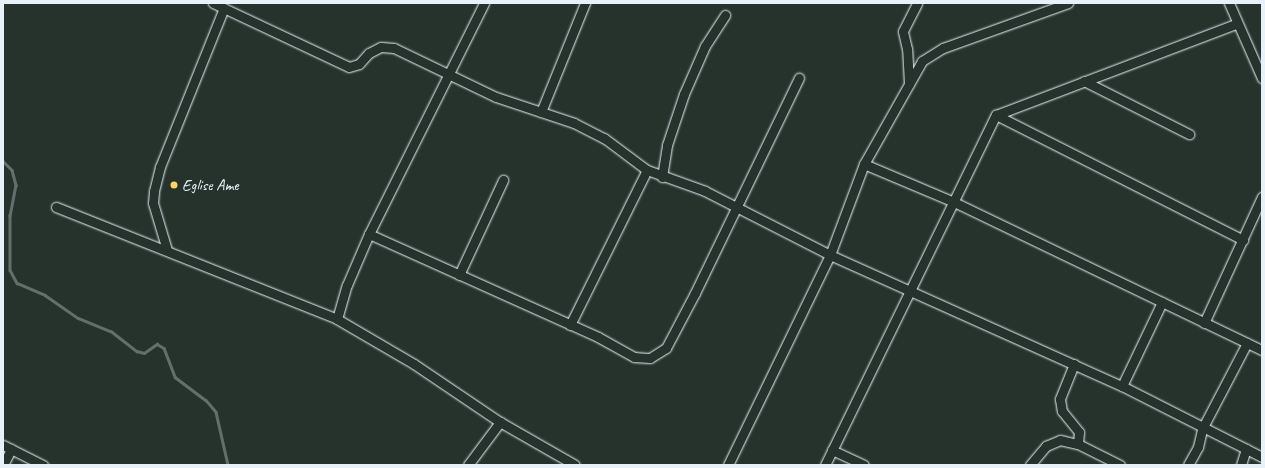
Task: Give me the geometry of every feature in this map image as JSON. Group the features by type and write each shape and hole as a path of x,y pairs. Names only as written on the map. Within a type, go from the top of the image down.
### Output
{"street":[{"path":"213,3 349,67 359,64 369,53 381,47 394,48 448,71 496,97 591,130 647,170 662,177 705,191 830,255 911,289 1122,386 1202,429 1262,457"},
{"path":"337,319 347,285 369,234 448,71 484,3"},
{"path":"541,112 585,3"},
{"path":"909,84 907,49 903,31 917,3"},
{"path":"728,465 830,255 864,164 922,62 933,53 1068,3"},
{"path":"1229,3 1236,24 1262,78"},
{"path":"168,250 153,202 154,191 160,167 224,8"},
{"path":"662,177 666,150 684,94 705,46 725,15"},
{"path":"825,465 996,114 1236,24"},
{"path":"369,234 570,325 634,357 650,358 660,354 666,348 695,293 799,78"},
{"path":"1084,81 1189,134"},
{"path":"996,114 1242,240"},
{"path":"864,164 954,202 1262,350"},
{"path":"570,325 647,170"},
{"path":"459,275 503,180"},
{"path":"1204,323 1262,197"},
{"path":"56,207 168,250 337,319 414,364 500,422 575,465"},
{"path":"1122,386 1162,302"},
{"path":"1188,465 1198,447 1202,429 1246,343"},
{"path":"1074,364 1060,399 1062,411 1079,432 1078,444"},
{"path":"468,465 500,422"},
{"path":"1030,465 1046,446 1060,440 1078,444 1120,465"},
{"path":"4,465 7,447 42,465"},
{"path":"832,450 864,465"},
{"path":"1241,465 1246,450"}],"waterway":[{"path":"3,161 12,170 16,185 10,215 10,270 17,283 45,295 78,318 111,331 137,351 144,353 157,344 164,348 175,377 206,400 216,412 228,465"}],"place":[{"name":"Eglise Ame","path":"174,185"}]}
